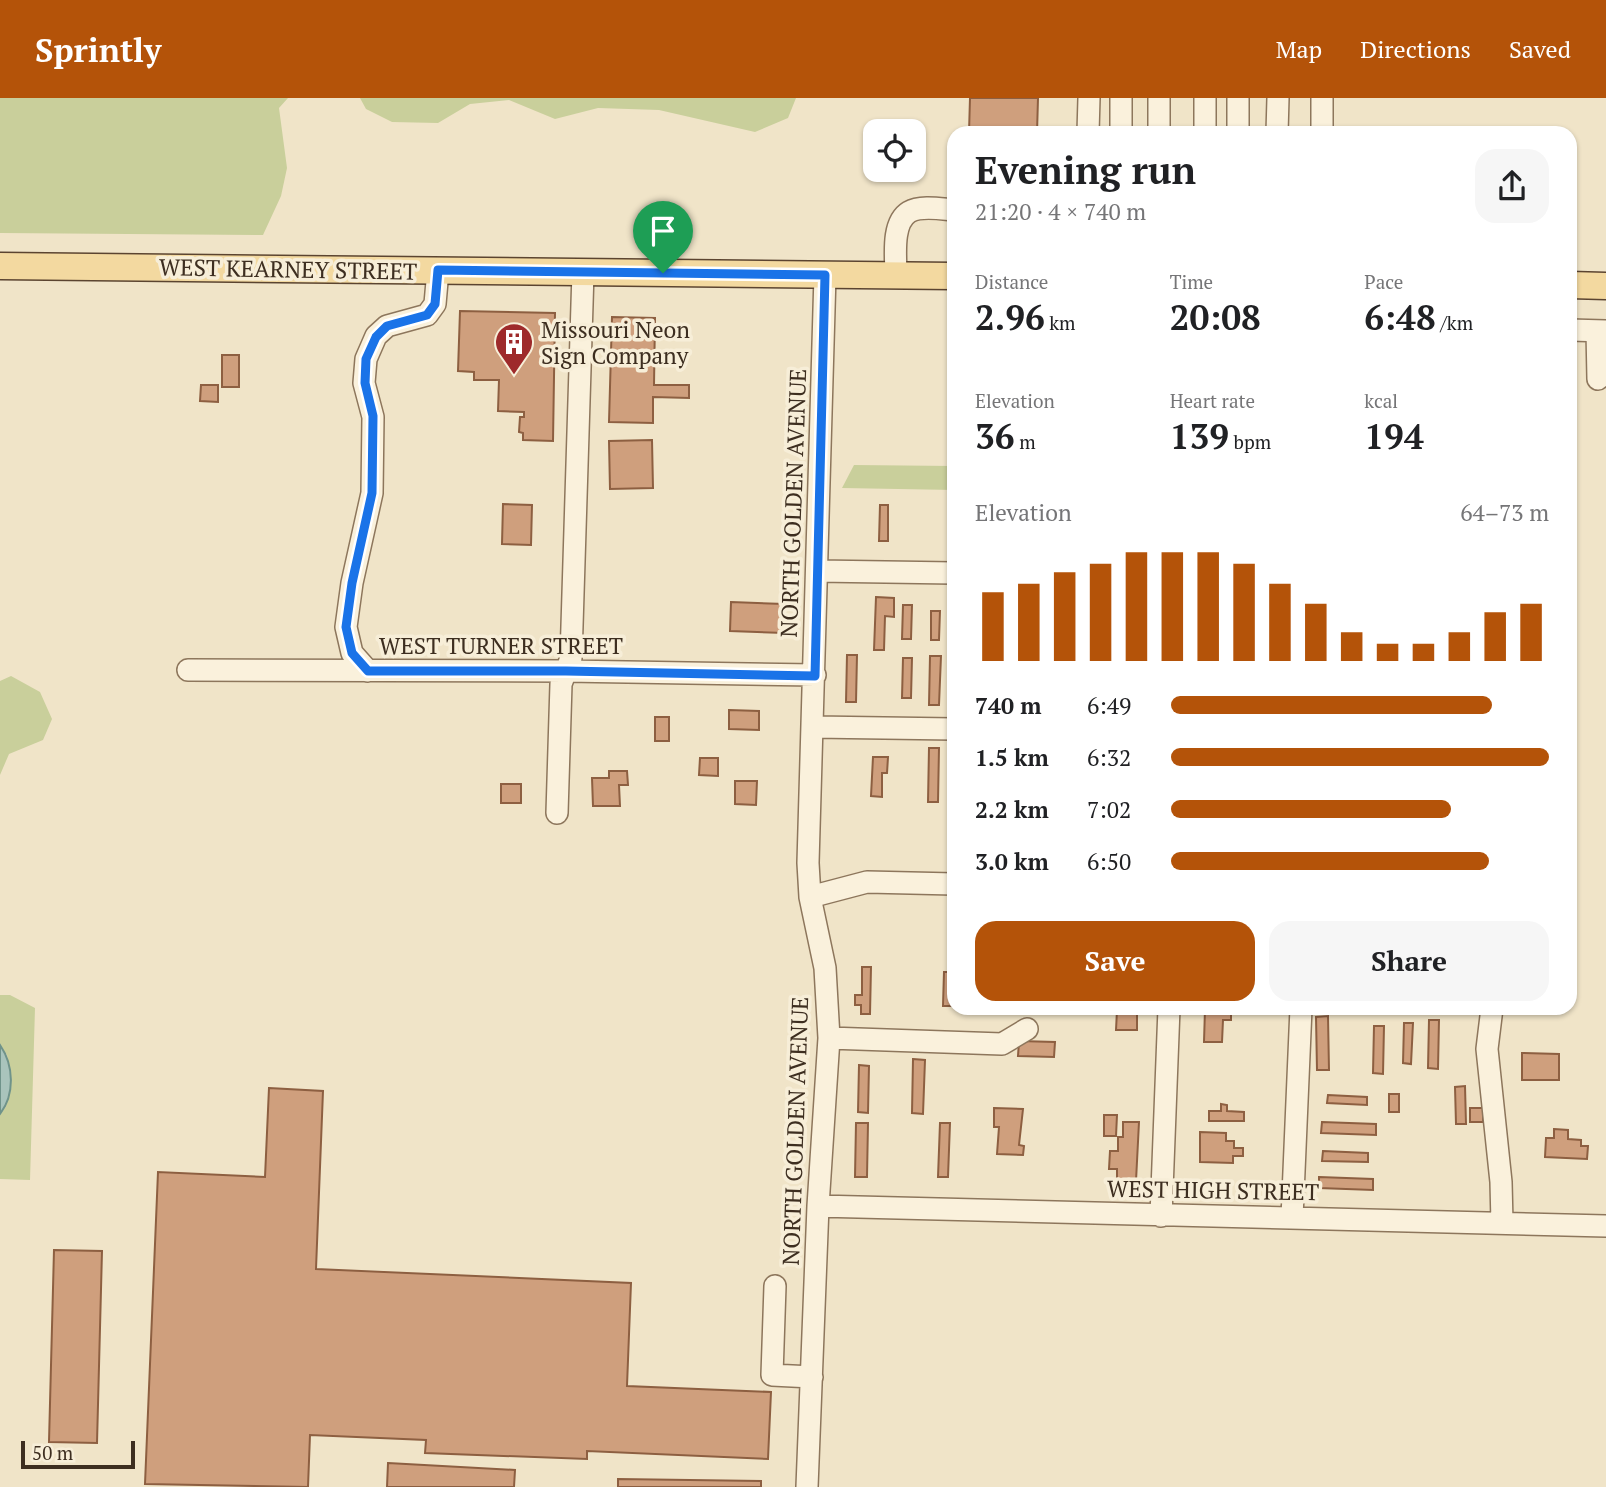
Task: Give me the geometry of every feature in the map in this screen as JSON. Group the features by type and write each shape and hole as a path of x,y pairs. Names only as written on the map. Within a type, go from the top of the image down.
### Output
{"main road":[{"name":"WEST KEARNEY STREET","path":"0,266 947,276"},
{"path":"1577,285 1606,286"}],"street":[{"path":"1088,126 1089,98"},
{"path":"1121,98 1121,126"},
{"path":"1159,98 1159,126"},
{"path":"1205,98 1205,126"},
{"path":"1238,98 1238,126"},
{"path":"1277,126 1278,98"},
{"path":"1322,98 1322,126"},
{"path":"896,276 899,227 903,219 910,212 923,209 947,210"},
{"path":"368,671 352,653 346,627 352,583 372,493 373,416 365,383 366,359 376,337 387,326 427,315 435,304 438,270"},
{"path":"557,813 562,684 571,658 583,272"},
{"name":"NORTH GOLDEN AVENUE","path":"807,1487 818,1206 829,1038 825,968 810,897 808,863 825,275"},
{"path":"1577,330 1602,331 1598,379"},
{"path":"817,571 947,573"},
{"name":"WEST TURNER STREET","path":"188,670 566,671 815,676"},
{"path":"814,727 947,729"},
{"path":"810,897 867,882 947,884"},
{"path":"1161,1216 1169,1015"},
{"path":"1292,1218 1301,1015"},
{"path":"1491,1015 1487,1049 1502,1182 1502,1223"},
{"path":"829,1038 1003,1044 1027,1029"},
{"name":"WEST HIGH STREET","path":"818,1206 1606,1226"},
{"path":"775,1286 772,1375 812,1377"}],"green space":[{"path":"0,98 288,98 279,108 287,168 281,196 263,235 0,233"},
{"path":"360,98 796,98 788,118 755,132 659,110 598,108 555,119 509,100 470,104 438,123 392,122 366,109"},
{"path":"854,465 947,466 947,490 842,488"},
{"path":"11,676 40,692 52,719 43,740 9,754 0,775 0,681"},
{"path":"0,995 10,995 35,1008 30,1180 0,1179 0,1114 6,1107 10,1073 7,1055 0,1045"}],"water":[{"path":"0,1045 8,1062 11,1080 8,1098 0,1114"}],"building":[{"path":"970,98 1038,98 1037,126 969,126"},
{"name":"Missouri Neon Sign Company","path":"460,311 555,313 553,441 523,440 523,433 519,432 520,417 524,417 524,412 498,411 499,380 474,380 474,372 458,371"},
{"path":"612,317 655,318 654,385 689,385 689,398 653,397 653,423 609,422"},
{"path":"222,355 239,355 239,387 222,387"},
{"path":"201,385 218,385 218,402 200,401"},
{"path":"652,440 653,488 610,489 609,441"},
{"path":"503,504 532,505 531,545 502,544"},
{"path":"880,505 888,505 888,541 879,541"},
{"path":"876,597 894,598 894,617 885,616 884,650 874,650"},
{"path":"731,602 784,604 784,633 730,631"},
{"path":"903,605 912,605 911,639 902,639"},
{"path":"931,611 940,611 939,640 931,640"},
{"path":"847,655 857,655 856,702 846,702"},
{"path":"930,656 941,656 939,705 929,705"},
{"path":"903,658 912,658 911,698 902,698"},
{"path":"729,710 759,711 759,730 729,729"},
{"path":"655,717 669,717 669,741 655,741"},
{"path":"929,748 939,748 938,802 928,802"},
{"path":"873,757 888,757 887,773 882,773 882,797 871,796"},
{"path":"700,758 718,758 718,776 699,775"},
{"path":"609,771 627,771 628,785 619,785 620,806 593,806 592,778 609,778"},
{"path":"735,781 757,781 756,805 735,804"},
{"path":"501,784 521,784 521,803 501,803"},
{"path":"862,967 871,967 870,1014 861,1014 861,1005 855,1005 855,995 862,995"},
{"path":"944,972 947,972 947,1006 943,1006"},
{"path":"1117,1015 1137,1015 1137,1030 1116,1030"},
{"path":"1205,1015 1231,1015 1231,1020 1223,1020 1222,1042 1204,1042"},
{"path":"1328,1016 1329,1070 1317,1070 1316,1017"},
{"path":"1429,1020 1439,1020 1438,1069 1428,1068"},
{"path":"1404,1023 1413,1023 1411,1064 1403,1063"},
{"path":"1374,1026 1384,1026 1383,1074 1373,1073"},
{"path":"1019,1041 1055,1042 1054,1057 1018,1056"},
{"path":"1522,1053 1559,1054 1559,1080 1522,1080"},
{"path":"913,1059 925,1060 923,1114 912,1113"},
{"path":"859,1065 869,1066 868,1113 858,1112"},
{"path":"1465,1086 1466,1124 1456,1124 1455,1087"},
{"path":"269,1088 323,1091 316,1269 631,1283 627,1386 771,1392 768,1459 587,1451 587,1459 425,1453 426,1440 310,1435 308,1487 145,1484 158,1172 265,1177"},
{"path":"1389,1094 1399,1094 1399,1112 1389,1112"},
{"path":"1328,1095 1367,1097 1367,1105 1327,1103"},
{"path":"1221,1104 1227,1105 1227,1111 1244,1112 1244,1121 1209,1121 1209,1111 1221,1111"},
{"path":"994,1108 1023,1109 1019,1145 1024,1146 1023,1155 997,1154 999,1127 994,1127"},
{"path":"1470,1108 1483,1108 1483,1122 1470,1122"},
{"path":"1104,1115 1117,1115 1116,1136 1104,1136"},
{"path":"1123,1122 1139,1122 1136,1181 1117,1181 1117,1169 1109,1169 1110,1151 1118,1151 1118,1137 1123,1137"},
{"path":"1322,1122 1376,1124 1376,1135 1321,1133"},
{"path":"856,1123 868,1123 867,1177 855,1177"},
{"path":"940,1123 950,1123 948,1177 938,1177"},
{"path":"1554,1129 1568,1130 1568,1139 1581,1140 1581,1146 1588,1146 1587,1159 1545,1157 1546,1138 1554,1138"},
{"path":"1200,1132 1226,1133 1226,1141 1234,1141 1234,1148 1243,1148 1243,1156 1233,1156 1233,1163 1200,1162"},
{"path":"1323,1151 1368,1153 1368,1162 1322,1161"},
{"path":"1319,1177 1373,1179 1373,1190 1319,1188"},
{"path":"54,1250 102,1251 97,1443 49,1442"},
{"path":"388,1463 515,1470 514,1487 387,1487"},
{"path":"618,1479 761,1481 761,1487 618,1487"}],"place":[{"name":"Missouri Neon Sign Company","path":"514,376"}],"route":[{"path":"438,270 663,273 825,275 815,676 566,671 368,671 352,653 346,627 352,583 372,493 373,416 365,383 366,359 376,337 387,326 427,315 435,304 438,270"}]}
